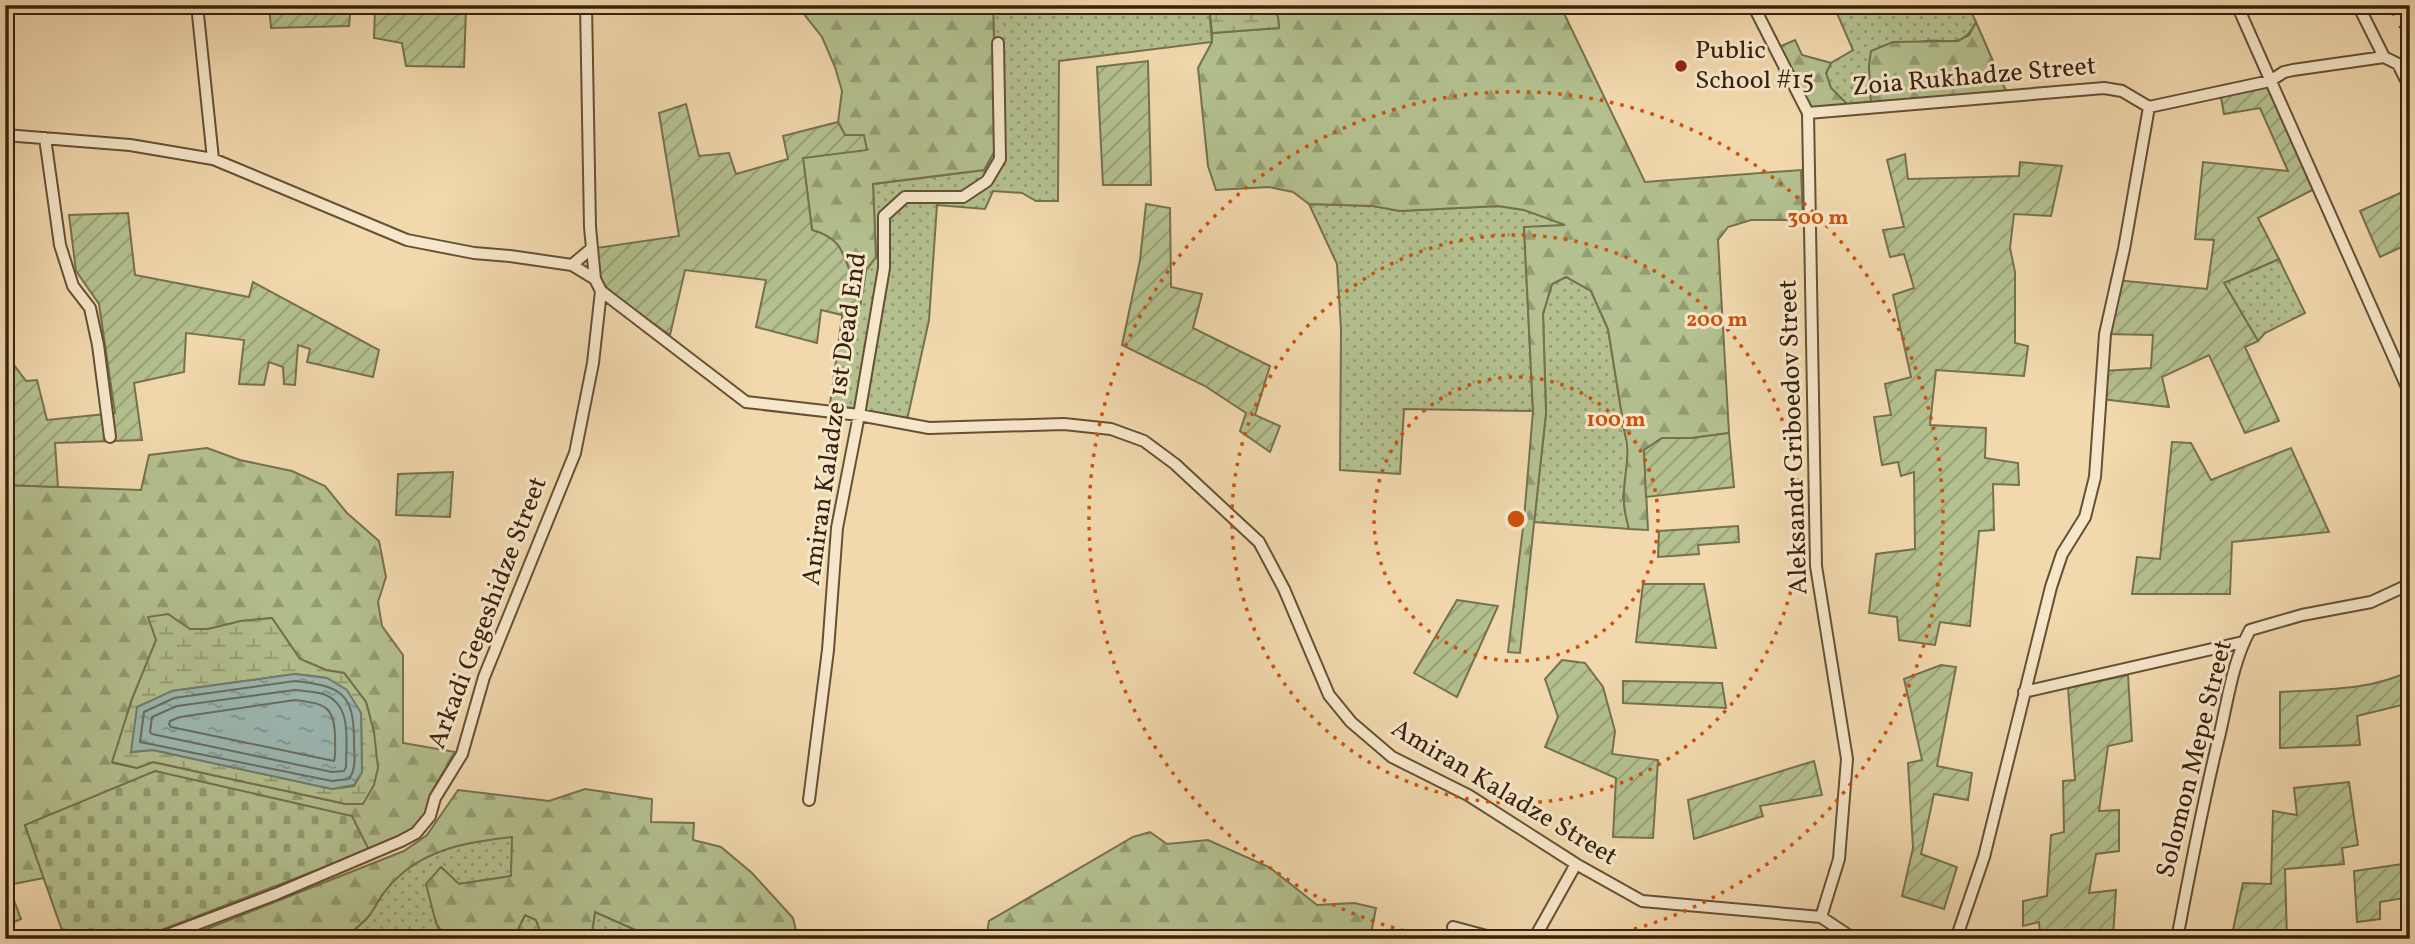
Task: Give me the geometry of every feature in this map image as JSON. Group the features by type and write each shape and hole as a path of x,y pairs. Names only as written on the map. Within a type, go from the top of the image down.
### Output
{"street":[{"path":"197,5 213,159"},
{"path":"586,5 590,228 595,279"},
{"name":"Aleksandr Griboedov Street","path":"1753,5 1808,113 1816,566 1847,759 1839,859 1821,917"},
{"path":"2237,5 2410,394"},
{"path":"2358,5 2384,57"},
{"name":"Amiran Kaladze 1st Dead End","path":"809,800 828,650 836,528 859,415 884,268 884,216 905,197 963,197 987,181 1000,159 998,43"},
{"path":"1956,939 1984,857 2024,692 2062,554 2085,517 2095,477 2105,334 2124,249 2149,107 2270,81 2293,70 2384,57 2398,64 2410,88"},
{"name":"Zoia Rukhadze Street","path":"1808,113 2104,88 2122,91 2149,107"},
{"path":"5,135 130,145 213,159 407,240 474,253 572,265 595,279"},
{"path":"45,138 60,245 73,286 90,308 98,345 110,437"},
{"path":"572,265 592,248"},
{"name":"Amiran Kaladze Street","path":"595,279 601,290 746,402 859,415 929,428 1064,424 1111,429 1144,441 1175,464 1259,541 1284,589 1329,695 1351,722 1392,757 1468,795 1576,864 1642,901 1821,917 1854,939"},
{"name":"Arkadi Gegeshidze Street","path":"157,939 276,894 401,841 416,833 430,816 435,798 462,754 484,677 575,453 593,363 601,290"},
{"name":"Solomon Mepe Street","path":"2176,939 2200,816 2233,677 2250,630 2274,622 2371,602 2410,584"},
{"path":"2024,692 2244,642"},
{"path":"1534,939 1576,864"},
{"path":"1453,927 1497,939"}],"green space":[{"path":"269,5 351,5 349,26 271,28"},
{"path":"381,5 509,5 509,10 466,9 464,67 406,66 402,43 374,38 375,9"},
{"path":"803,5 993,5 997,147 984,170 873,184 876,257 866,270 850,272 844,256 833,240 812,230 803,158 867,149 845,135 838,122 842,91 835,67 822,37 804,14"},
{"path":"993,5 1209,5 1212,42 1059,61 1058,201 1036,201 1022,193 993,191 985,209 937,205 929,320 907,420 830,404 843,310 859,313 866,270 876,257 873,184 984,170 997,147"},
{"path":"1209,5 1270,5 1278,17 1279,28 1212,33"},
{"path":"1270,5 1560,5 1645,182 1801,170 1803,220 1751,220 1728,227 1718,240 1729,433 1692,438 1662,438 1644,450 1648,530 1629,529 1625,512 1627,442 1608,329 1591,291 1566,277 1552,284 1543,314 1546,413 1520,653 1508,652 1524,519 1533,411 1524,227 1565,225 1524,210 1498,206 1400,211 1373,206 1309,204 1293,192 1269,187 1216,190 1208,166 1198,68 1212,42 1212,33 1279,28 1278,17"},
{"path":"1846,5 1968,5 1976,22 1970,32 1958,41 1919,42 1869,65 1871,103 1849,106 1831,88 1826,73 1831,63 1853,50 1836,11"},
{"path":"1976,22 2006,91 1871,103 1871,51 1893,42 1958,41 1969,35"},
{"path":"1795,40 1802,55 1831,63 1826,73 1831,88 1849,106 1811,109 1779,47"},
{"path":"1148,61 1151,185 1103,185 1097,67"},
{"path":"2270,81 2318,187 2258,218 2279,259 2224,283 2258,341 2245,347 2279,421 2245,433 2209,355 2162,377 2169,407 2102,399 2103,371 2151,368 2153,335 2105,334 2116,280 2207,289 2214,240 2195,239 2203,162 2288,171 2260,108 2224,114 2220,92"},
{"path":"686,104 699,156 729,153 736,174 788,159 783,136 838,122 845,135 864,135 867,150 803,158 812,230 833,240 844,256 850,272 866,270 859,313 843,310 842,315 821,310 817,343 756,327 766,280 685,270 670,335 619,300 600,282 596,248 679,236 659,113"},
{"path":"1905,154 1908,179 2019,176 2020,162 2062,166 2051,216 2014,214 2010,248 2015,272 2015,343 2028,346 2024,376 1936,370 1930,425 1986,428 1985,458 2018,463 2019,485 1993,484 1994,530 1979,531 1970,626 1940,622 1935,645 1899,640 1897,617 1869,613 1876,554 1915,549 1914,472 1901,476 1898,462 1882,465 1874,417 1891,415 1885,384 1911,377 1893,295 1914,288 1904,254 1890,257 1883,230 1904,227 1887,160"},
{"path":"2400,193 2410,214 2410,243 2380,257 2360,211"},
{"path":"1146,204 1170,208 1171,287 1202,294 1193,328 1270,366 1255,415 1280,426 1270,452 1240,431 1246,413 1205,386 1122,345 1140,260"},
{"path":"1309,204 1373,206 1400,211 1498,206 1524,210 1568,225 1524,228 1533,411 1404,409 1400,474 1340,470 1341,330 1337,264"},
{"path":"128,213 135,275 249,297 253,282 379,350 373,377 307,362 310,349 298,345 295,385 284,384 283,367 269,362 264,385 239,384 244,340 186,333 184,372 134,383 142,440 55,443 58,487 5,485 5,353 26,381 37,380 47,420 115,413 99,304 76,271 69,215"},
{"path":"2279,259 2305,313 2265,333 2258,341 2224,283"},
{"path":"1566,277 1591,291 1608,329 1629,447 1623,497 1629,529 1534,522 1546,413 1543,314 1552,284"},
{"path":"1729,433 1734,487 1646,497 1644,450 1662,438 1692,438"},
{"path":"2172,442 2191,443 2211,480 2291,448 2329,532 2232,542 2230,594 2132,594 2137,557 2160,559"},
{"path":"207,448 240,460 292,471 325,486 347,513 379,541 386,577 378,602 382,626 403,655 403,743 455,752 431,793 425,817 417,827 369,850 25,825 44,878 8,885 21,919 5,926 5,485 141,490 149,455","holes":["168,614 189,629 208,629 241,621 272,618 300,659 326,670 344,673 366,702 374,732 363,804 346,804 153,762 137,768 113,763 132,699"]},
{"path":"453,472 450,517 396,515 398,474"},
{"path":"1738,526 1739,542 1698,545 1699,554 1658,557 1659,531"},
{"path":"1643,584 1704,584 1716,648 1636,642"},
{"path":"1457,600 1498,606 1457,697 1414,673"},
{"path":"168,614 190,629 208,629 241,621 272,618 300,659 326,670 344,673 366,702 374,732 378,768 374,785 363,804 346,804 153,762 137,768 112,762 132,699 156,640 148,617","holes":["295,674 327,678 361,713 362,772 354,786 332,789 153,750 131,752 172,691"]},
{"path":"1562,660 1585,663 1603,687 1615,731 1612,754 1658,760 1653,838 1613,837 1616,778 1545,747 1558,717 1545,679"},
{"path":"1941,665 1956,667 1937,766 1972,773 1968,800 1934,794 1921,854 1957,867 1944,909 1902,896 1913,848 1908,763 1922,760 1904,679"},
{"path":"2410,671 2410,703 2357,716 2360,745 2280,748 2280,692 2362,686"},
{"path":"2128,675 2132,741 2108,746 2099,811 2119,810 2119,851 2096,854 2089,893 2116,890 2113,937 2018,939 2040,935 2039,922 2023,926 2023,901 2047,896 2051,835 2064,832 2063,781 2075,780 2068,688"},
{"path":"1623,681 1722,683 1726,708 1623,703"},
{"path":"1814,761 1822,795 1760,806 1763,816 1694,839 1688,800"},
{"path":"155,771 352,816 369,850 138,939 65,939 25,825"},
{"path":"2349,782 2358,845 2342,848 2344,864 2285,869 2287,939 2231,939 2243,883 2271,884 2273,811 2297,815 2294,788"},
{"path":"585,789 652,799 651,822 694,823 693,840 721,847 752,873 793,918 798,939 656,939 595,912 591,939 543,939 536,920 525,915 513,939 447,939 436,923 426,884 441,867 459,884 511,876 512,837 443,850 413,865 386,890 365,920 343,939 181,939 404,851 427,835 458,790 549,801"},
{"path":"1150,832 1167,844 1208,840 1269,867 1317,905 1354,903 1376,908 1370,939 986,939 989,921 1133,837"},
{"path":"513,836 511,876 459,884 436,923 447,939 343,939 368,917 386,889 413,865 428,856 460,845"},
{"path":"2410,863 2410,897 2380,902 2380,919 2357,922 2354,871"},
{"path":"595,912 656,939 591,939"},
{"path":"525,915 536,920 543,939 513,939"}],"water":[{"path":"295,674 327,678 347,690 361,713 362,772 354,785 332,789 153,750 131,752 137,707 172,691"}],"railway":[{"path":"2388,5 2410,44"}],"place":[{"name":"Public School #15","path":"1681,66"}]}
